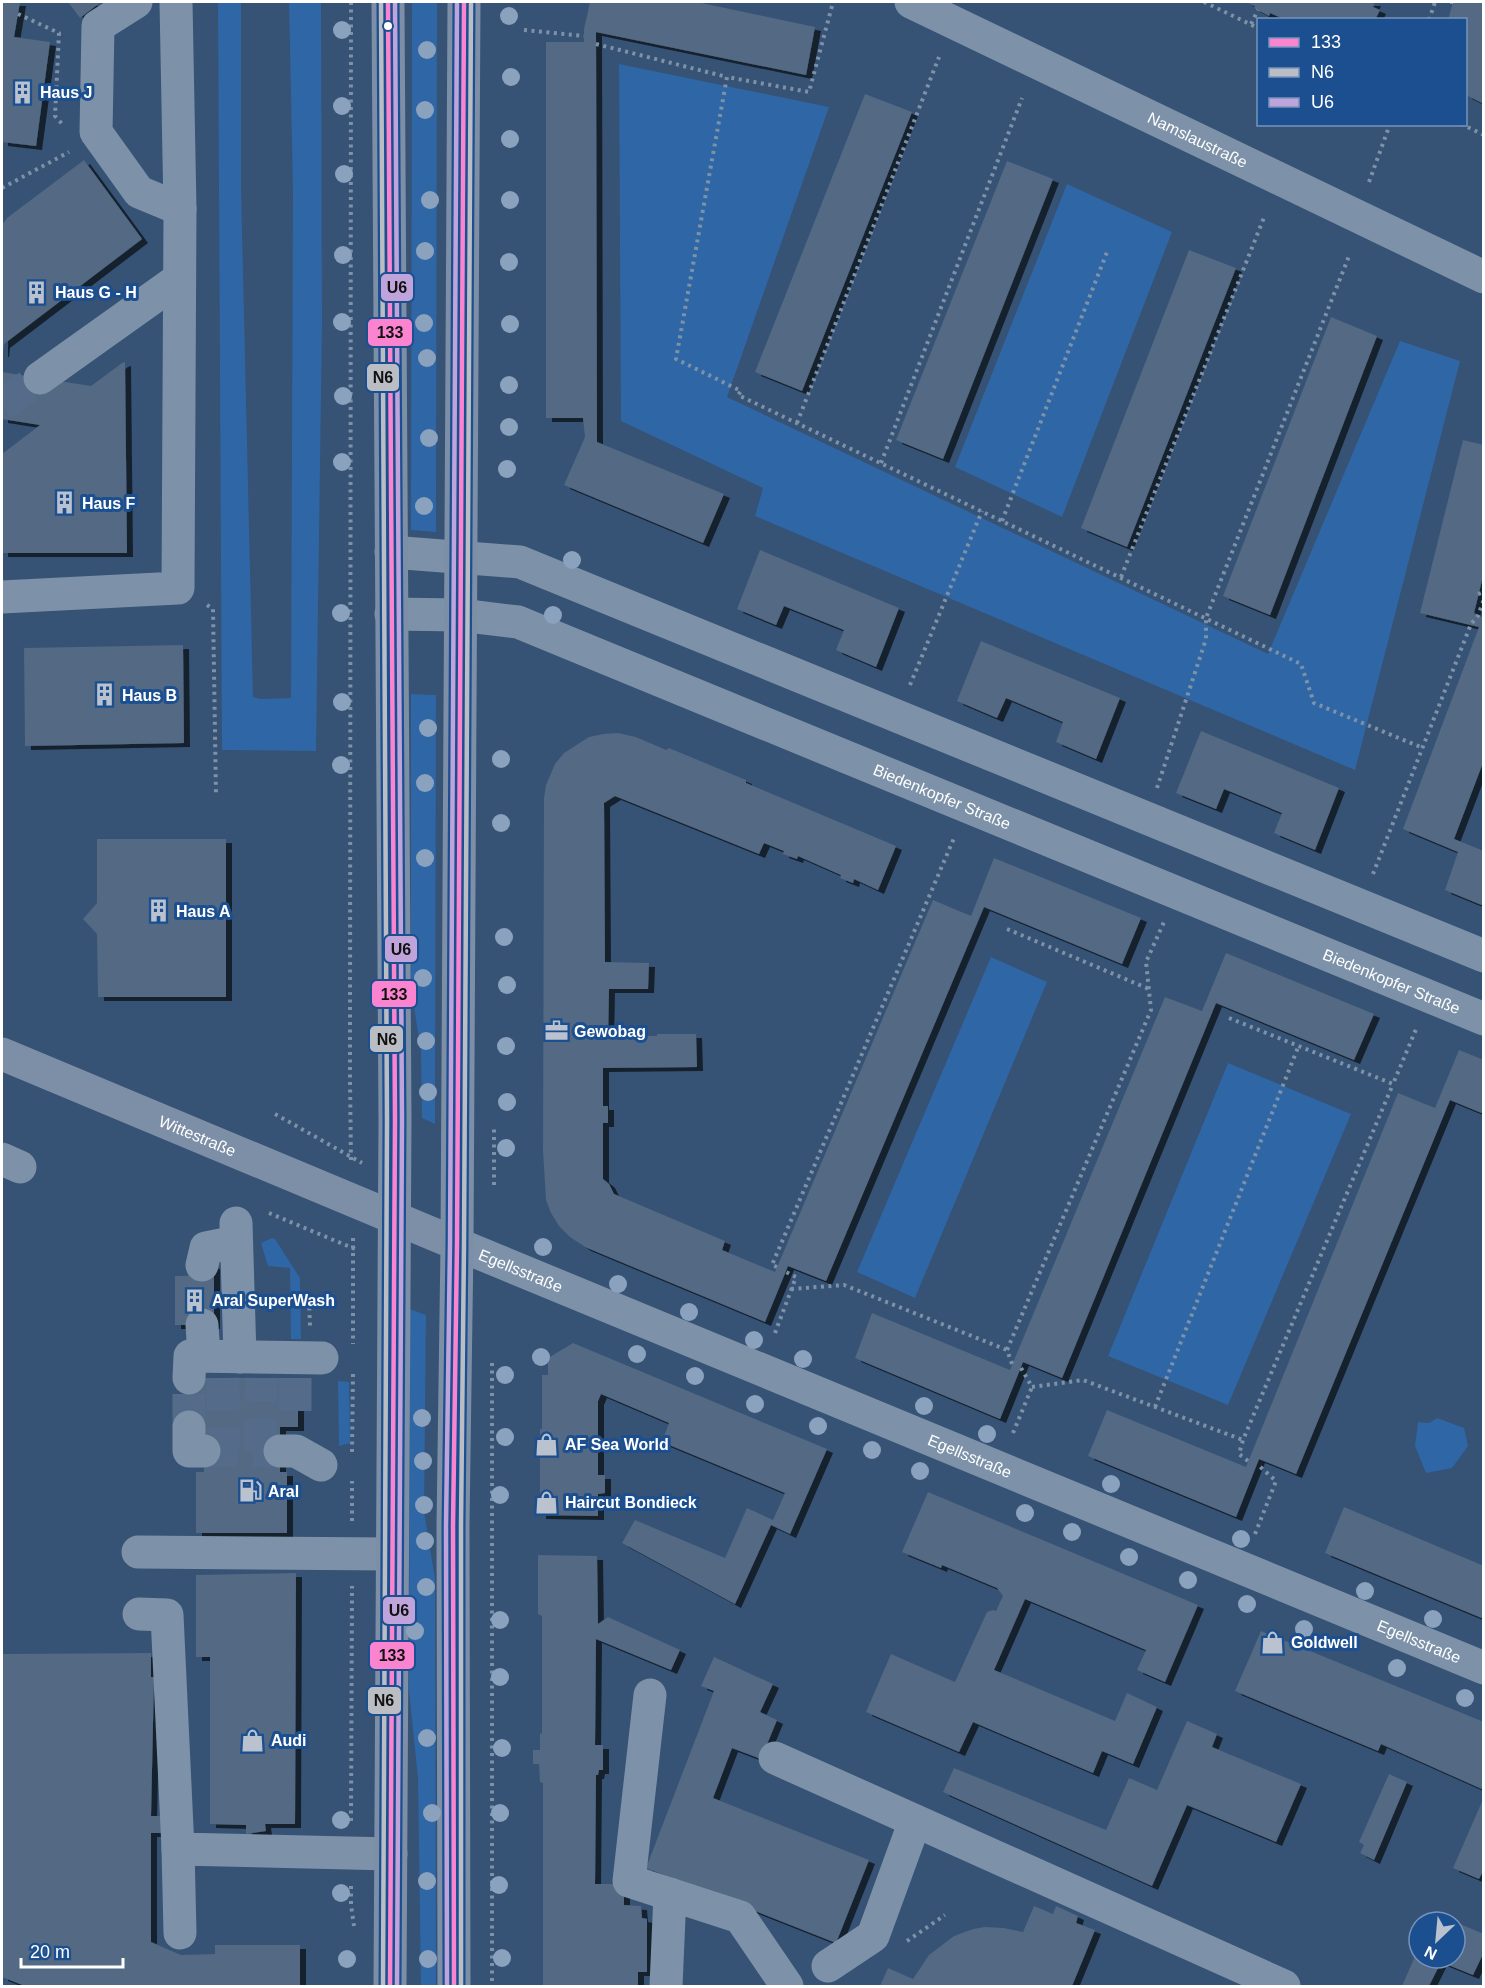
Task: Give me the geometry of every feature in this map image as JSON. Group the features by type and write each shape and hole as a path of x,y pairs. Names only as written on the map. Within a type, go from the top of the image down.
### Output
{"main road":[{"path":"388,2 394,1218 390,1986"},
{"path":"454,1986 453,1526 457,1244 464,2"},
{"name":"Wittestraße","path":"2,1054 457,1244"}],"street":[{"path":"136,2 98,26 86,73 96,132 139,192 180,210"},
{"path":"2,597 178,588 180,210 170,98 176,2"},
{"name":"Namslaustraße","path":"911,2 951,10 1484,277"},
{"path":"40,378 179,279"},
{"path":"391,552 520,562 1484,956"},
{"name":"Biedenkopfer Straße","path":"391,614 460,615 518,622 1484,1019"},
{"path":"202,1265 206,1248 236,1232 225,1361 306,1357"},
{"name":"Egellsstraße","path":"457,1244 1484,1668"},
{"path":"138,1552 392,1554"},
{"path":"139,1614 167,1615 180,1933"},
{"path":"651,1695 629,1881 740,1917 787,1986"},
{"path":"775,1758 1284,1986"},
{"path":"828,1966 873,1936 915,1821"},
{"path":"178,1848 391,1854"},
{"path":"666,1986 670,1894"}],"path":[{"path":"274,1114 351,1158 351,2"},
{"path":"1204,2 1257,27"},
{"path":"1430,18 1435,2"},
{"path":"596,44 727,77 809,92 832,6"},
{"path":"1251,24 1258,10"},
{"path":"524,30 584,36"},
{"path":"797,423 939,57"},
{"path":"727,77 676,359 741,391 738,395 1301,664 1314,703 1423,748"},
{"path":"881,463 1022,98"},
{"path":"1369,182 1389,126"},
{"path":"1465,126 1484,135"},
{"path":"2,188 71,152"},
{"path":"1121,577 1265,216"},
{"path":"1002,521 1107,252"},
{"path":"1157,789 1206,639 1206,618 1349,256"},
{"path":"909,687 982,511"},
{"path":"178,588 213,609 216,796"},
{"path":"1372,878 1471,624 1478,616 1484,599"},
{"path":"777,1267 772,1265 957,832"},
{"path":"1012,1364 1007,1350 1150,1010 1146,962 1166,919"},
{"path":"1007,930 1150,989"},
{"path":"1229,1018 1393,1084"},
{"path":"1248,1461 1239,1454 1243,1440 1418,1024"},
{"path":"1155,1407 1299,1046"},
{"path":"352,1200 353,1347"},
{"path":"269,1213 309,1230"},
{"path":"775,1333 796,1277 786,1272"},
{"path":"791,1289 844,1285 1007,1350"},
{"path":"306,1357 309,1300"},
{"path":"492,1362 492,1986"},
{"path":"1021,1368 1032,1387"},
{"path":"352,1455 353,1371"},
{"path":"1032,1387 1083,1380 1243,1440"},
{"path":"1013,1432 1032,1387"},
{"path":"1255,1534 1276,1481 1257,1464"},
{"path":"352,1477 351,1905 354,1928"}],"shaded area":[{"path":"218,2 241,2 241,188 253,697 261,699 291,698 293,191 289,2 321,2 322,324 316,751 222,750"},
{"path":"412,2 437,2 436,532 411,530"},
{"path":"619,64 829,107 727,397 1268,654 1400,341 1460,361 1355,770 755,516 763,488 621,421"},
{"path":"1067,184 1172,232 1062,517 955,467"},
{"path":"411,694 436,695 435,1124 422,1118 421,1051 411,988"},
{"path":"991,957 1047,982 915,1298 857,1272"},
{"path":"1228,1063 1351,1114 1228,1405 1108,1356"},
{"path":"275,1239 300,1278 301,1339 291,1339 290,1268 268,1266 261,1243"},
{"path":"410,1309 426,1315 424,1512 435,1579 436,1986 421,1986 418,1779 409,1690"},
{"path":"338,1381 349,1382 350,1443 339,1446"},
{"path":"1437,1418 1464,1428 1468,1446 1452,1468 1426,1473 1415,1446 1418,1422 1429,1423"}],"building":[{"name":"Haus J","path":"2,2 20,2 14,37 50,42 36,146 2,142"},
{"path":"68,2 101,2 80,18"},
{"path":"590,2 697,2 815,27 806,75 596,32 597,442 724,494 703,543 564,485 585,437 583,418 546,418 546,42 584,42 584,29"},
{"path":"1246,2 1375,2 1373,7 1380,10 1376,18 1281,18 1270,13 1269,16 1254,8 1255,6"},
{"path":"1453,2 1484,2 1484,104 1467,96 1467,18 1449,18"},
{"path":"865,94 912,112 802,391 755,372"},
{"name":"Haus G - H","path":"84,160 142,239 4,344 2,353 2,225 7,218"},
{"path":"1007,161 1053,179 943,459 896,440"},
{"path":"1189,250 1236,268 1127,547 1081,528"},
{"path":"1331,317 1377,336 1270,615 1223,596"},
{"name":"Haus F","path":"125,362 127,553 2,553 2,454 40,425 2,419 2,372 91,386"},
{"path":"1463,440 1484,445 1484,572 1474,613 1484,618 1484,760 1454,839 1484,851 1484,906 1445,890 1458,852 1403,829 1479,627 1420,613"},
{"path":"760,550 899,608 876,667 836,650 844,630 784,606 776,625 737,609"},
{"path":"981,641 1120,698 1096,759 1056,742 1063,722 1006,698 997,718 957,701"},
{"name":"Haus B","path":"183,645 184,743 25,746 24,648"},
{"path":"1201,731 1339,788 1315,850 1274,833 1282,813 1224,789 1216,809 1176,793"},
{"path":"618,733 636,737 666,750 669,748 896,846 878,890 854,879 853,883 840,878 841,875 798,856 797,859 783,854 784,851 764,843 759,854 615,796 604,803 605,962 649,963 648,989 609,989 608,1039 639,1038 657,1036 657,1034 696,1034 697,1067 603,1068 603,1106 608,1106 608,1123 603,1123 603,1179 609,1184 614,1194 725,1241 722,1250 775,1272 933,900 971,916 994,858 1141,918 1122,964 984,907 826,1281 788,1266 765,1322 585,1247 559,1226 546,1200 543,1151 544,798 546,785 555,764 564,753 589,737"},
{"name":"Haus A","path":"97,839 226,839 226,997 98,997 97,934 83,919 97,903"},
{"path":"1226,953 1374,1014 1354,1060 1216,1003 1062,1378 1023,1362 1000,1419 855,1358 872,1313 1010,1370 1165,997 1202,1011"},
{"path":"1459,1050 1484,1060 1484,1114 1450,1100 1296,1474 1259,1459 1236,1517 1088,1456 1107,1410 1246,1467 1398,1093 1435,1108"},
{"name":"Aral SuperWash","path":"187,1265 214,1265 214,1325 175,1325 175,1276 188,1276"},
{"path":"573,1343 827,1449 790,1534 771,1525 735,1604 622,1543 635,1520 725,1558 747,1508 773,1520 785,1493 662,1442 669,1423 601,1394 598,1401 598,1475 605,1475 605,1493 598,1494 598,1516 540,1515 542,1375 548,1375 548,1358"},
{"path":"186,1378 298,1378 298,1427 280,1427 280,1472 287,1472 287,1533 196,1533 196,1472 204,1472 204,1427 186,1427"},
{"path":"928,1492 1198,1605 1165,1682 1137,1670 1146,1650 1025,1599 994,1670 1115,1721 1127,1693 1157,1707 1133,1764 1102,1751 1093,1773 973,1722 959,1752 866,1712 891,1654 955,1682 987,1612 996,1611 1003,1596 997,1588 942,1565 941,1568 902,1552"},
{"path":"1344,1507 1484,1566 1484,1619 1325,1553"},
{"path":"538,1555 597,1556 598,1624 608,1617 680,1650 671,1670 596,1639 595,1745 603,1745 603,1770 599,1770 596,1775 595,1884 624,1884 624,1905 641,1906 642,1918 647,1919 647,1972 638,1972 638,1986 543,1986 543,1783 540,1782 539,1764 533,1764 533,1750 540,1750 540,1734 542,1733 542,1616 538,1614"},
{"name":"Audi","path":"296,1573 295,1824 265,1824 266,1831 246,1834 246,1825 210,1824 210,1657 196,1657 196,1575"},
{"path":"1261,1631 1484,1722 1484,1790 1381,1744 1378,1751 1235,1691"},
{"path":"151,1653 151,1677 154,1677 151,1816 162,1816 162,1833 151,1833 151,1942 181,1955 215,1954 215,1945 300,1945 300,1986 25,1986 2,1977 2,1654"},
{"path":"714,1657 773,1684 760,1712 777,1720 761,1759 732,1748 713,1798 869,1860 836,1943 646,1868 714,1691 701,1686"},
{"path":"1187,1721 1217,1734 1212,1747 1301,1784 1276,1842 1187,1805 1152,1886 943,1792 954,1768 1106,1830 1129,1778 1157,1790"},
{"path":"1389,1774 1407,1782 1374,1860 1360,1853 1364,1845 1359,1842"},
{"path":"1484,1797 1484,1869 1479,1879 1453,1868"},
{"path":"1034,1906 1053,1914 1056,1906 1078,1916 1076,1923 1095,1930 1072,1986 880,1986 888,1968 913,1979 929,1955 954,1936 985,1927 1023,1932"},
{"path":"1467,1927 1484,1934 1484,1952 1473,1975 1461,1970 1467,1970"},
{"path":"1409,1970 1437,1970 1429,1986 1402,1986"}],"tunnel":[{"path":"2,405 40,378"},
{"path":"189,1378 189,1427"},
{"path":"223,1378 224,1450"},
{"path":"260,1451 261,1378"},
{"path":"295,1378 295,1427"},
{"path":"204,1451 280,1451"}],"transit line":[{"name":"N6","path":"381,2 387,1120 383,1986"},
{"name":"133","path":"388,2 395,1120 390,1986"},
{"name":"U6","path":"395,2 402,1120 397,1986"},
{"name":"U6","path":"447,1986 446,1526 450,1244 457,2"},
{"name":"133","path":"454,1986 453,1526 457,1244 464,2"},
{"name":"N6","path":"461,1986 461,1526 471,2"}],"place":[{"name":"Haus J","path":"22,92"},
{"name":"Haus G - H","path":"37,292"},
{"name":"Haus F","path":"64,503"},
{"name":"Haus B","path":"104,695"},
{"name":"Haus A","path":"158,911"},
{"name":"Gewobag","path":"556,1031"},
{"name":"Aral SuperWash","path":"194,1300"},
{"name":"AF Sea World","path":"547,1444"},
{"name":"Aral","path":"250,1491"},
{"name":"Haircut Bondieck","path":"547,1502"},
{"name":"Goldwell","path":"1273,1642"},
{"name":"Audi","path":"253,1740"}]}
